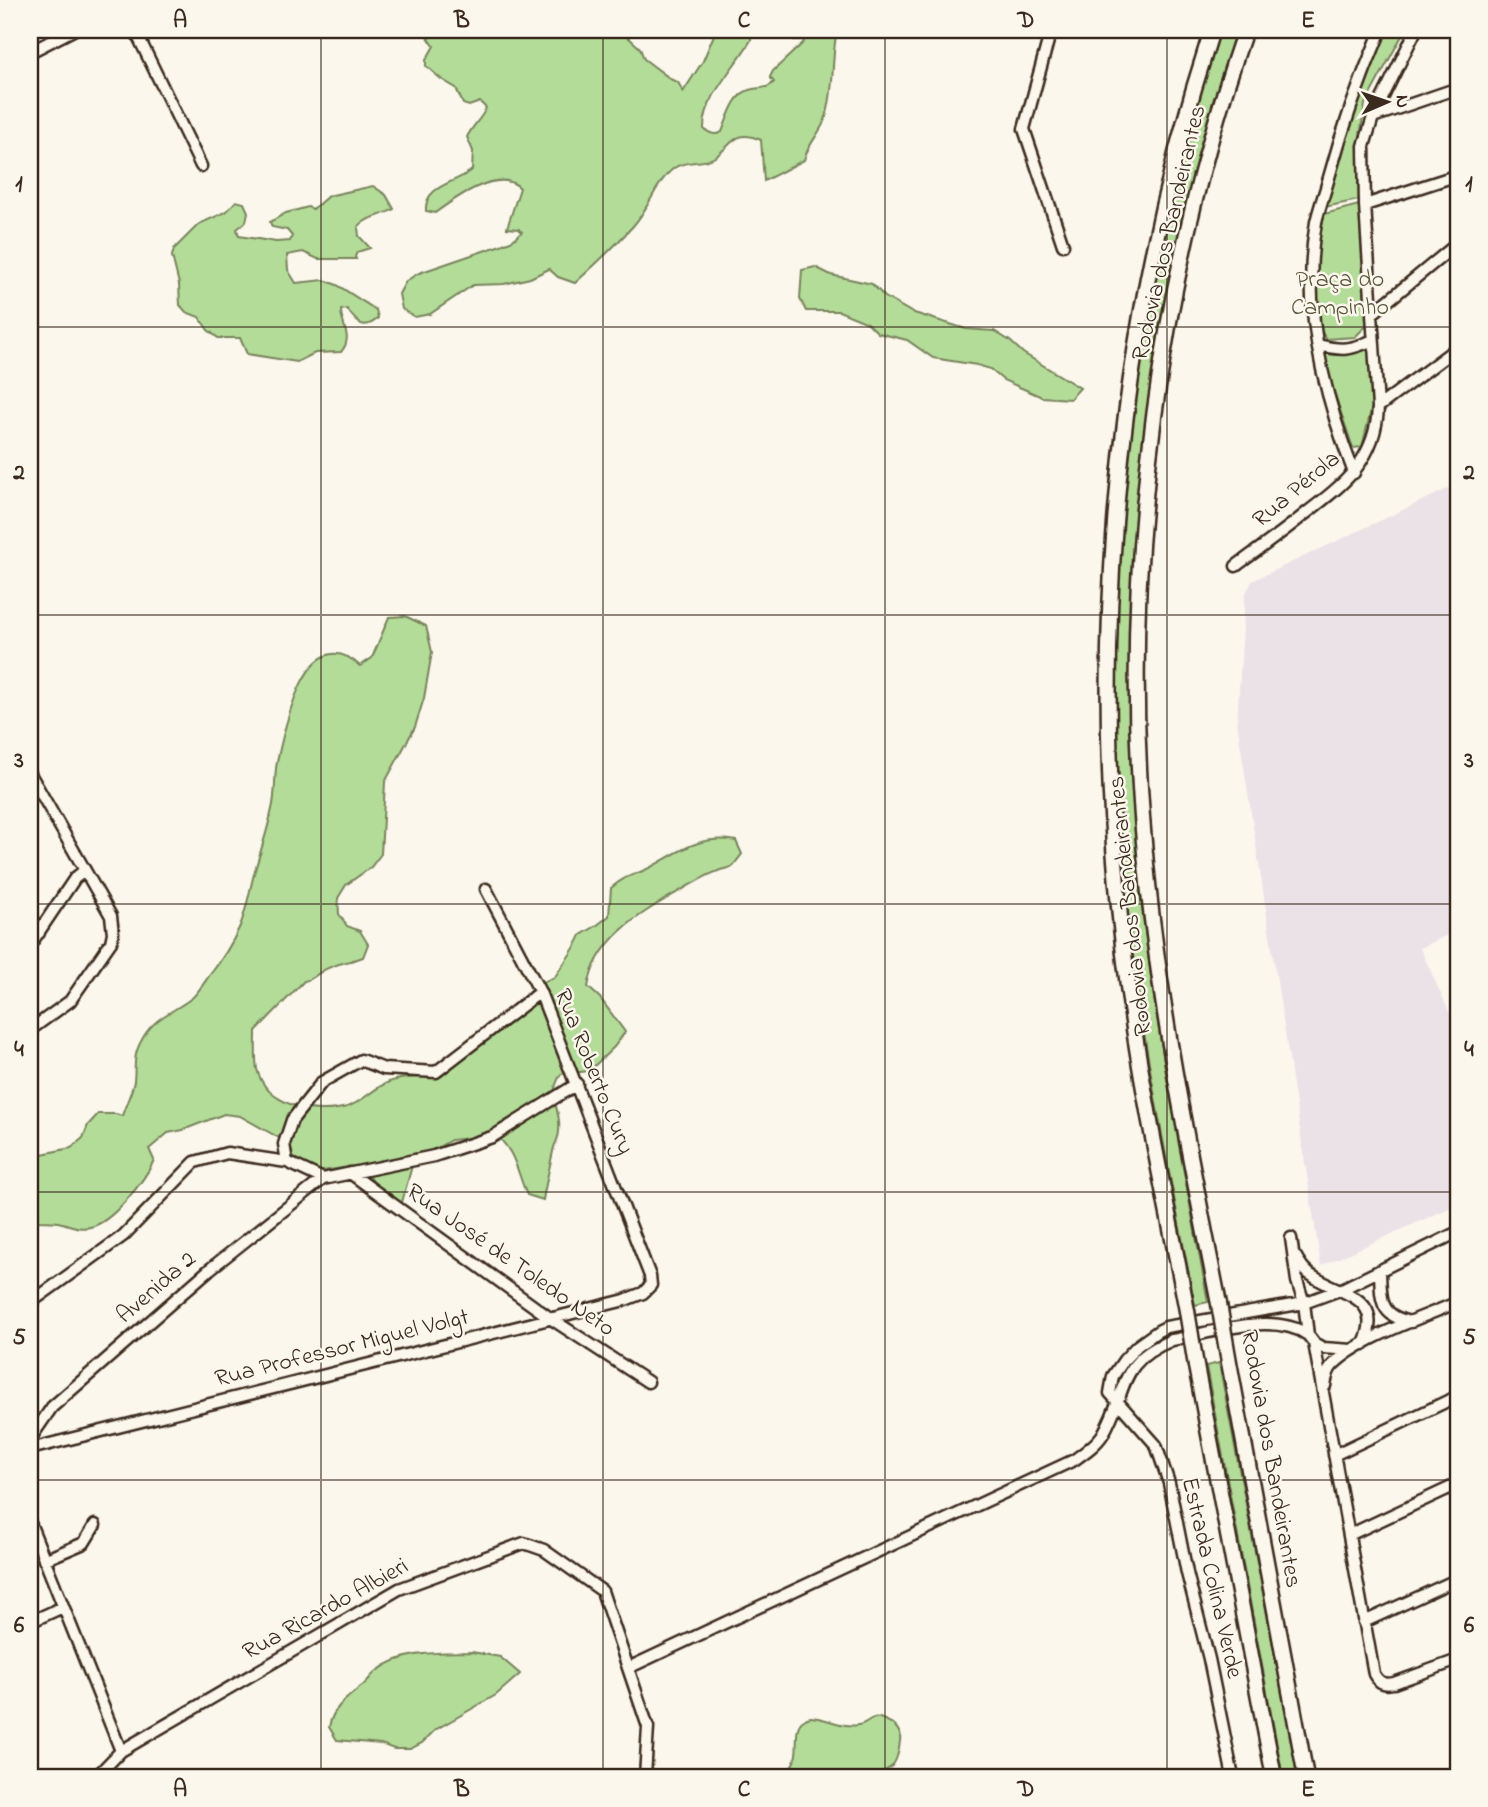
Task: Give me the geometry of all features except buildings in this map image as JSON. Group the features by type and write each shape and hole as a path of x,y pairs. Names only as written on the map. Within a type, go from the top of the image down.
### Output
{"highway":[{"name":"Rodovia dos Bandeirantes","path":"1212,30 1180,134 1137,332 1115,503 1107,678 1111,811 1131,1010 1274,1777"},
{"name":"Rodovia dos Bandeirantes","path":"1245,30 1205,160 1168,326 1144,517 1138,660 1142,818 1153,933 1171,1053 1306,1777"}],"street":[{"path":"30,52 73,30"},
{"path":"135,30 201,166"},
{"path":"1051,30 1024,129 1063,244"},
{"path":"1353,473 1339,435 1318,345 1312,305 1316,222 1341,133 1381,30"},
{"name":"Rua Pérola","path":"1236,566 1294,523 1353,473 1371,444 1377,426 1378,407 1365,205 1364,146 1373,117 1416,30"},
{"path":"1373,117 1458,88"},
{"path":"1365,205 1458,175"},
{"path":"1372,314 1458,243"},
{"path":"1318,345 1338,350 1355,348 1373,341"},
{"path":"1378,407 1458,347"},
{"path":"30,774 111,916 113,933 111,942 70,1001 30,1030"},
{"path":"30,945 75,878 84,871"},
{"name":"Rua Roberto Cury","path":"486,889 540,992 650,1276"},
{"path":"30,917 39,933"},
{"path":"287,1162 284,1144 292,1121 322,1082 361,1060 384,1069 436,1072 540,992"},
{"path":"30,1303 123,1237 195,1163 227,1153 287,1162 323,1179 433,1156 492,1137 577,1084"},
{"name":"Rua José de Toledo Neto","path":"350,1173 550,1318 648,1382"},
{"name":"Avenida 2","path":"30,1440 52,1407 210,1269 323,1179"},
{"path":"1117,1404 1110,1394 1118,1368 1136,1346 1158,1331 1166,1327 1304,1303 1342,1289 1458,1232"},
{"path":"1291,1237 1297,1281 1324,1397 1374,1674 1385,1684 1394,1684 1458,1660"},
{"path":"1294,1253 1304,1269 1315,1278 1342,1289 1355,1298 1368,1313 1370,1330 1364,1344"},
{"path":"1380,1270 1381,1292 1386,1310 1395,1319 1412,1323"},
{"name":"Rua Professor Miguel Volgt","path":"30,1449 643,1293 651,1285 650,1276"},
{"path":"1324,1397 1326,1375 1353,1350 1458,1302"},
{"path":"628,1668 1074,1460 1101,1437 1117,1404 1122,1383 1133,1364 1150,1350 1172,1340 1263,1323 1296,1327 1331,1350 1353,1350"},
{"path":"1334,1455 1458,1396"},
{"name":"Estrada Colina Verde","path":"1117,1404 1156,1445 1169,1483 1186,1573 1209,1659 1233,1777"},
{"path":"1349,1535 1458,1484"},
{"path":"30,1523 121,1751"},
{"path":"44,1560 84,1543 95,1525"},
{"name":"Rua Ricardo Albieri","path":"96,1777 121,1751 399,1589 524,1543 544,1550 602,1591 648,1727 645,1777"},
{"path":"1364,1622 1458,1579"},
{"path":"30,1622 63,1607"}],"shaded area":[{"path":"1458,484 1458,930 1420,948 1458,1031 1458,1204 1321,1266 1237,722 1245,595 1252,581"}],"green space":[{"path":"423,30 627,30 628,37 640,48 644,59 678,82 683,92 703,61 716,30 751,30 751,40 714,94 705,117 704,129 715,134 722,132 732,108 743,93 774,82 770,77 773,71 804,42 795,40 802,30 837,30 829,106 824,123 808,148 804,160 764,181 761,140 746,136 735,139 715,157 679,165 667,174 633,226 575,283 558,277 549,269 530,278 504,284 473,285 430,314 415,317 402,309 399,294 406,281 419,273 513,240 522,232 519,229 507,228 520,188 511,182 501,181 477,187 435,213 426,211 430,195 472,170 473,151 467,137 486,108 480,102 469,106 463,104 456,88 426,66 426,60 434,46"},
{"path":"1220,30 1236,30 1205,134 1179,240 1158,346 1143,453 1134,561 1130,670 1132,778 1146,939 1170,1095 1208,1302 1195,1305 1157,1110 1128,914 1119,802 1116,690 1118,578 1127,467 1142,356 1162,246 1188,138"},
{"path":"1387,30 1405,30 1365,104 1358,148 1359,200 1325,207 1351,115"},
{"path":"373,186 386,195 394,209 358,227 359,236 370,248 357,252 356,259 318,259 303,252 287,255 288,270 296,283 324,280 337,285 376,310 378,318 364,325 347,309 341,310 347,336 341,352 315,353 297,362 247,354 240,338 218,338 199,317 186,312 180,305 179,284 172,256 174,249 199,224 226,212 236,201 244,203 248,212 246,222 237,229 239,236 276,242 290,241 292,236 287,230 272,227 270,222 286,213 308,207 313,209 328,196"},
{"name":"Praça do Campinho","path":"1359,205 1367,325 1355,337 1326,339 1316,312 1315,295 1316,261 1324,214"},
{"path":"815,267 831,275 872,284 885,297 911,312 966,329 994,331 1023,353 1080,388 1070,399 1042,397 1003,380 990,369 933,358 907,340 878,333 868,323 839,311 806,311 800,299 802,270"},
{"path":"1373,340 1372,406 1362,447 1353,448 1318,345 1339,350"},
{"path":"405,616 426,626 432,652 424,698 415,727 385,782 381,854 371,867 346,885 338,898 339,914 347,926 360,931 368,944 363,957 329,968 304,981 256,1031 257,1069 262,1082 281,1100 307,1109 334,1109 353,1105 395,1080 442,1076 452,1063 465,1058 501,1026 543,982 555,977 581,935 609,916 611,888 616,884 688,847 710,840 736,841 742,854 732,867 704,877 635,919 600,955 588,987 600,998 625,1032 589,1071 561,1074 556,1083 554,1097 559,1133 543,1200 527,1195 511,1153 492,1132 480,1137 451,1140 413,1162 401,1206 378,1188 367,1173 354,1166 305,1172 290,1167 287,1154 290,1144 240,1116 224,1114 168,1133 149,1149 154,1160 143,1178 127,1200 99,1224 81,1228 58,1222 30,1221 30,1162 42,1154 71,1148 83,1138 88,1125 98,1114 122,1116 134,1081 136,1054 144,1036 160,1019 195,995 237,933 245,913 270,817 285,726 301,683 312,666 326,656 342,655 360,666 372,658 389,617"},
{"path":"1219,1363 1298,1777 1283,1777 1206,1366"},
{"path":"472,1652 500,1657 520,1674 496,1695 435,1730 422,1743 410,1749 394,1749 381,1744 337,1740 329,1727 341,1704 388,1664 423,1654"},
{"path":"811,1717 852,1726 872,1718 890,1722 898,1730 900,1737 895,1761 888,1769 864,1777 782,1777 795,1759 800,1723"}]}
